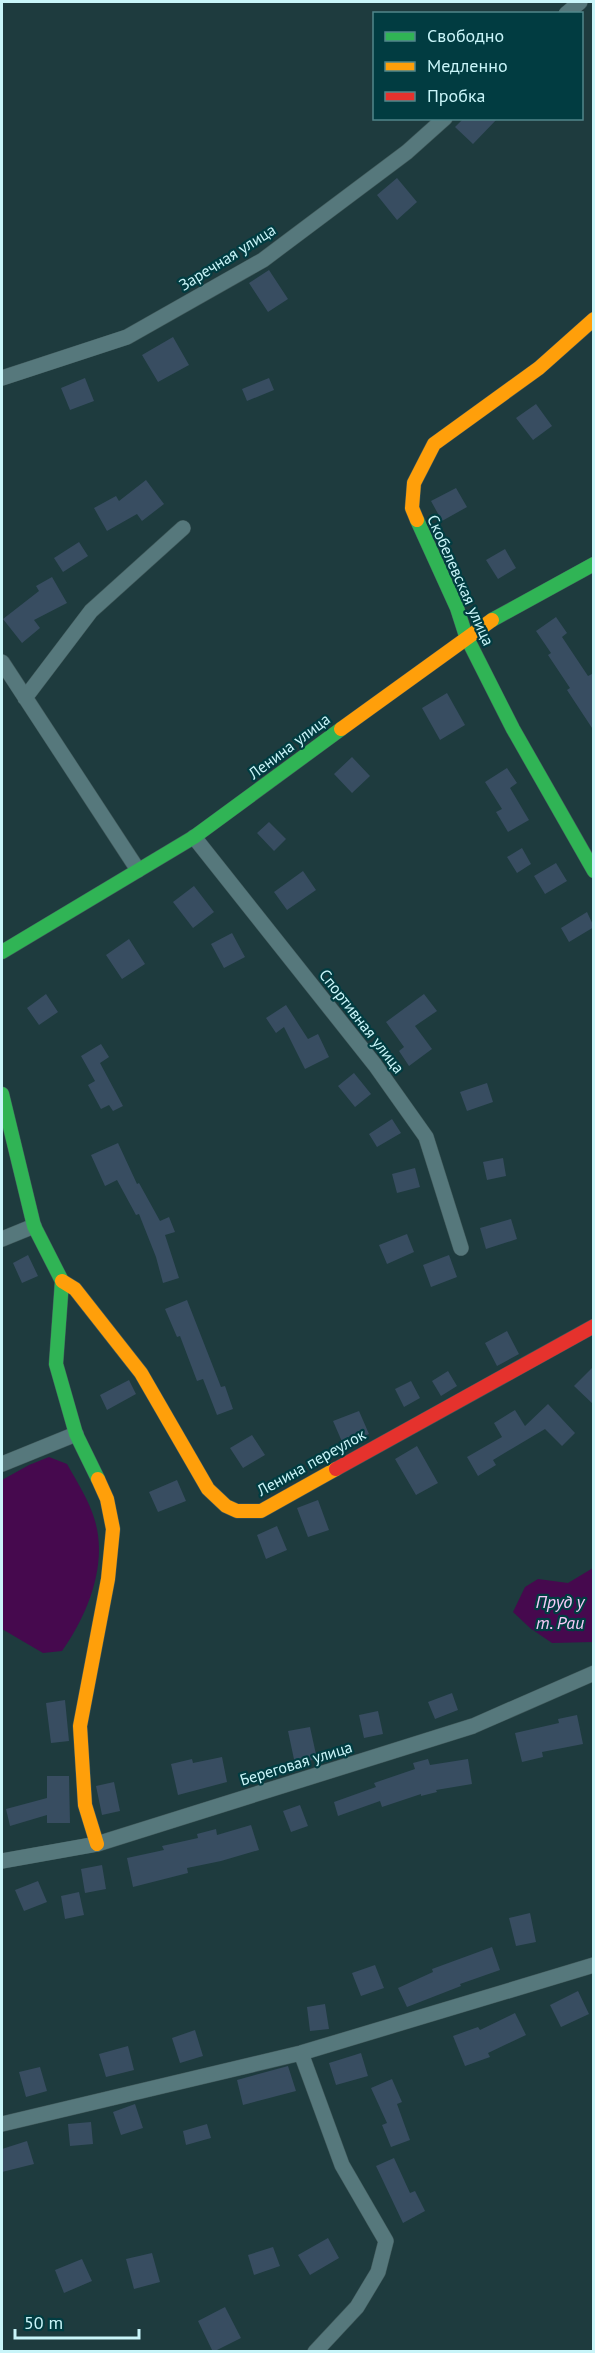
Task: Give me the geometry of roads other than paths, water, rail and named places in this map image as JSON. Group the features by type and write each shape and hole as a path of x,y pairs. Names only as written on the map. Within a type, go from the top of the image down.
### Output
{"street":[{"path":"568,12 580,2"},
{"name":"Заречная улица","path":"2,378 127,337 263,260 407,152 443,120"},
{"name":"Скобелевская улица","path":"594,319 539,368 435,444 414,483 412,508 457,608 466,636 513,729 594,871"},
{"path":"25,698 91,611 183,528"},
{"name":"Ленина улица","path":"2,952 194,837 466,636 594,564"},
{"path":"2,662 138,870"},
{"name":"Спортивная улица","path":"194,837 368,1057 426,1137 461,1248"},
{"path":"2,1095 34,1226 62,1281 57,1364 76,1434 107,1499 113,1528 108,1579 80,1726 85,1805 97,1844"},
{"path":"2,1239 34,1226"},
{"name":"Ленина переулок","path":"62,1281 75,1289 141,1372 208,1489 224,1505 238,1514 261,1511 594,1326"},
{"path":"2,1464 76,1434"},
{"name":"Береговая улица","path":"2,1861 97,1844 473,1726 594,1673"},
{"path":"2,2124 301,2053 594,1965"},
{"path":"301,2053 342,2164 386,2241 378,2272 357,2307 315,2352"}],"water":[{"path":"49,1457 67,1464 86,1498 95,1521 99,1555 93,1589 80,1622 62,1651 43,1653 2,1629 2,1480"},
{"name":"Пруд у т. Раи","path":"593,1568 593,1642 552,1643 530,1628 513,1612 525,1587 538,1579 568,1583"}]}
